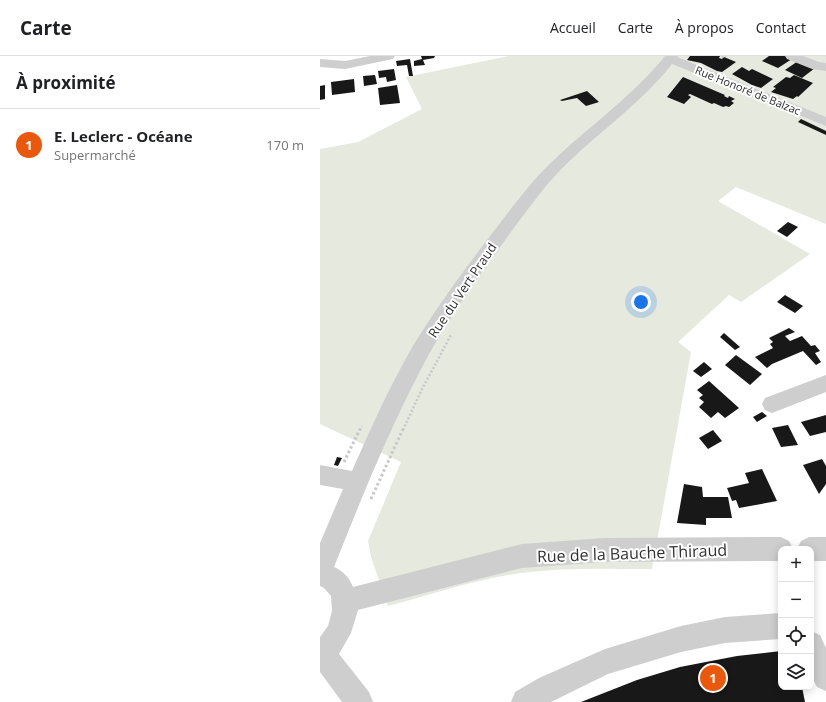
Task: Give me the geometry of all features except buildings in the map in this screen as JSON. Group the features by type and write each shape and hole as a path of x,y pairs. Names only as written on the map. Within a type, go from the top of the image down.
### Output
{"street":[{"path":"323,56 320,63 345,65 389,56"},
{"path":"791,56 817,66 826,67"},
{"name":"Rue Honoré de Balzac","path":"671,58 730,84 749,90 826,122"},
{"name":"Rue du Vert Praud","path":"320,572 358,482 409,373 449,306 490,249 543,180 568,153 647,86 671,58"},
{"path":"772,404 826,383"},
{"path":"320,475 358,482"},
{"name":"Rue de la Bauche Thiraud","path":"345,601 522,556 604,550 778,549"},
{"path":"814,549 826,549"},
{"path":"320,572 335,582 342,592 345,601 345,614 341,629 335,639 321,654 359,702"},
{"path":"525,702 549,688 605,662 681,639 725,630 778,626"},
{"path":"814,651 826,678"}],"path":[{"path":"722,57 726,56"},
{"path":"368,504 418,396 455,329"}],"shaded area":[{"path":"509,56 826,56 826,224 736,187 718,201 810,254 741,302 729,295 678,342 691,352 652,569 570,569 521,573 471,583 388,606 371,557 368,541 401,462 320,424 320,149 358,142 422,109 406,77"}],"place":[{"name":"E. Leclerc - Océane","path":"713,678"}]}
